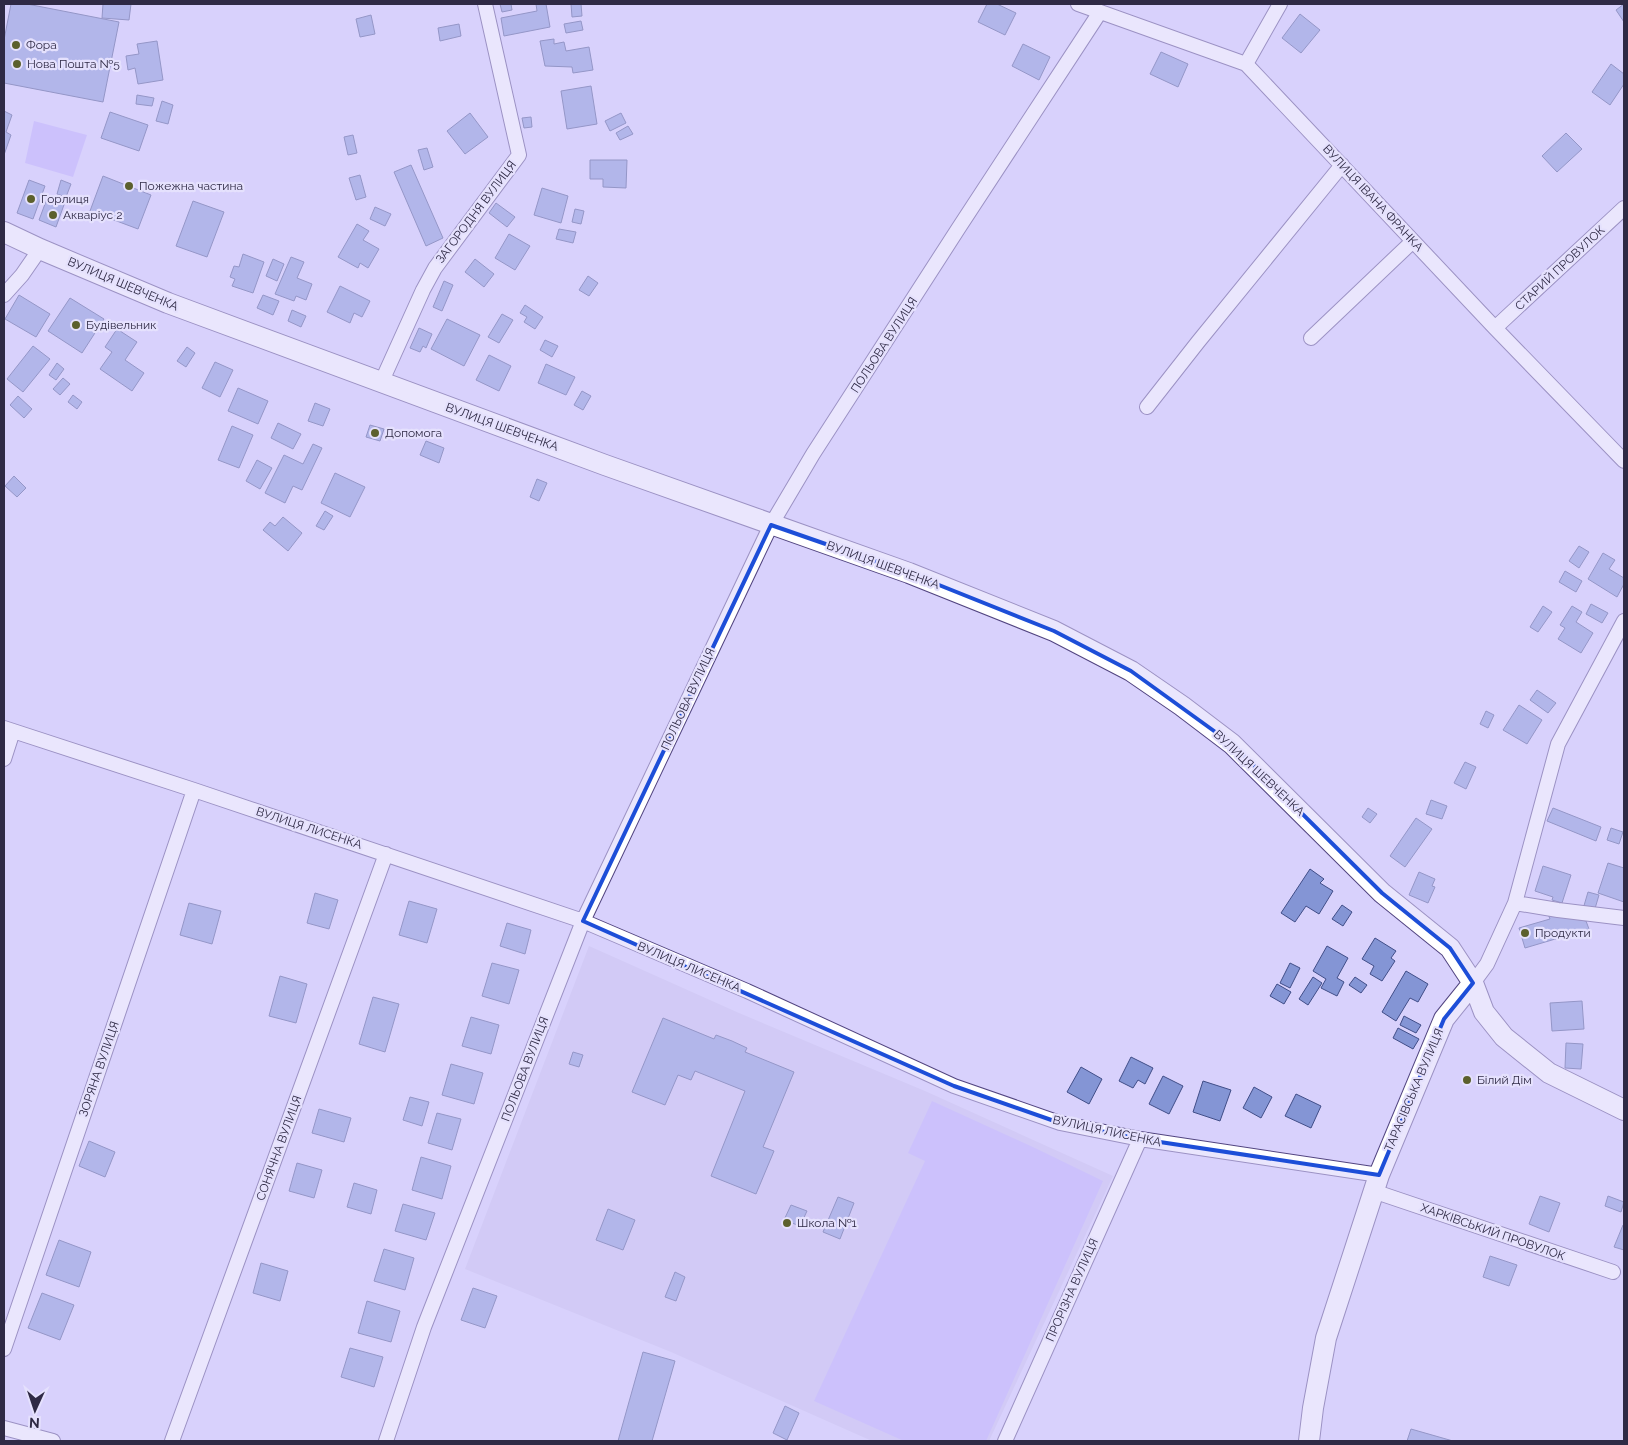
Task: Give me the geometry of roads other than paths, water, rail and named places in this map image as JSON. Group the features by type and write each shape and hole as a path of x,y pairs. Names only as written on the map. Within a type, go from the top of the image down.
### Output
{"street":[{"name":"ЗАГОРОДНЯ ВУЛИЦЯ","path":"382,383 423,290 435,268 519,155 485,4"},
{"name":"ВУЛИЦЯ ІВАНА ФРАНКА","path":"1078,4 1246,64 1495,328 1624,461"},
{"path":"1246,64 1280,4"},
{"name":"ПОЛЬОВА ВУЛИЦЯ","path":"386,1441 424,1327 582,922 772,525 813,454 1100,12"},
{"path":"1147,407 1342,165"},
{"name":"СТАРИЙ ПРОВУЛОК","path":"1495,328 1624,208"},
{"name":"ВУЛИЦЯ ШЕВЧЕНКА","path":"4,232 168,303 605,466 909,573 1054,631 1131,671 1182,706 1232,744 1382,893 1450,948 1474,983 1484,1012 1504,1037 1550,1073 1624,1110"},
{"path":"1312,338 1413,241"},
{"path":"4,295 22,275 40,249"},
{"name":"ТАРАСІВСЬКА ВУЛИЦЯ","path":"1309,1441 1312,1408 1326,1338 1376,1183 1444,1019 1487,964 1514,903 1558,744 1624,621"},
{"path":"4,759 9,730"},
{"name":"ВУЛИЦЯ ЛИСЕНКА","path":"9,730 386,854 582,922 747,991 954,1086 1060,1123 1376,1183"},
{"name":"ЗОРЯНА ВУЛИЦЯ","path":"4,1349 194,790"},
{"name":"СОНЯЧНА ВУЛИЦЯ","path":"172,1441 386,854"},
{"path":"1514,903 1624,918"},
{"name":"ПРОРІЗНА ВУЛИЦЯ","path":"1005,1441 1140,1139"},
{"name":"ХАРКІВСЬКИЙ ПРОВУЛОК","path":"1376,1183 1613,1272"},
{"path":"4,1428 53,1441"}],"place":[{"name":"Фора","path":"16,45"},
{"name":"Нова Пошта №5","path":"17,64"},
{"name":"Пожежна частина","path":"129,186"},
{"name":"Горлиця","path":"31,199"},
{"name":"Акваріус 2","path":"53,215"},
{"name":"Будівельник","path":"76,325"},
{"name":"Допомога","path":"375,433"},
{"name":"Продукти","path":"1525,933"},
{"name":"Білий Дім","path":"1467,1080"},
{"name":"Школа №1","path":"787,1223"}]}
